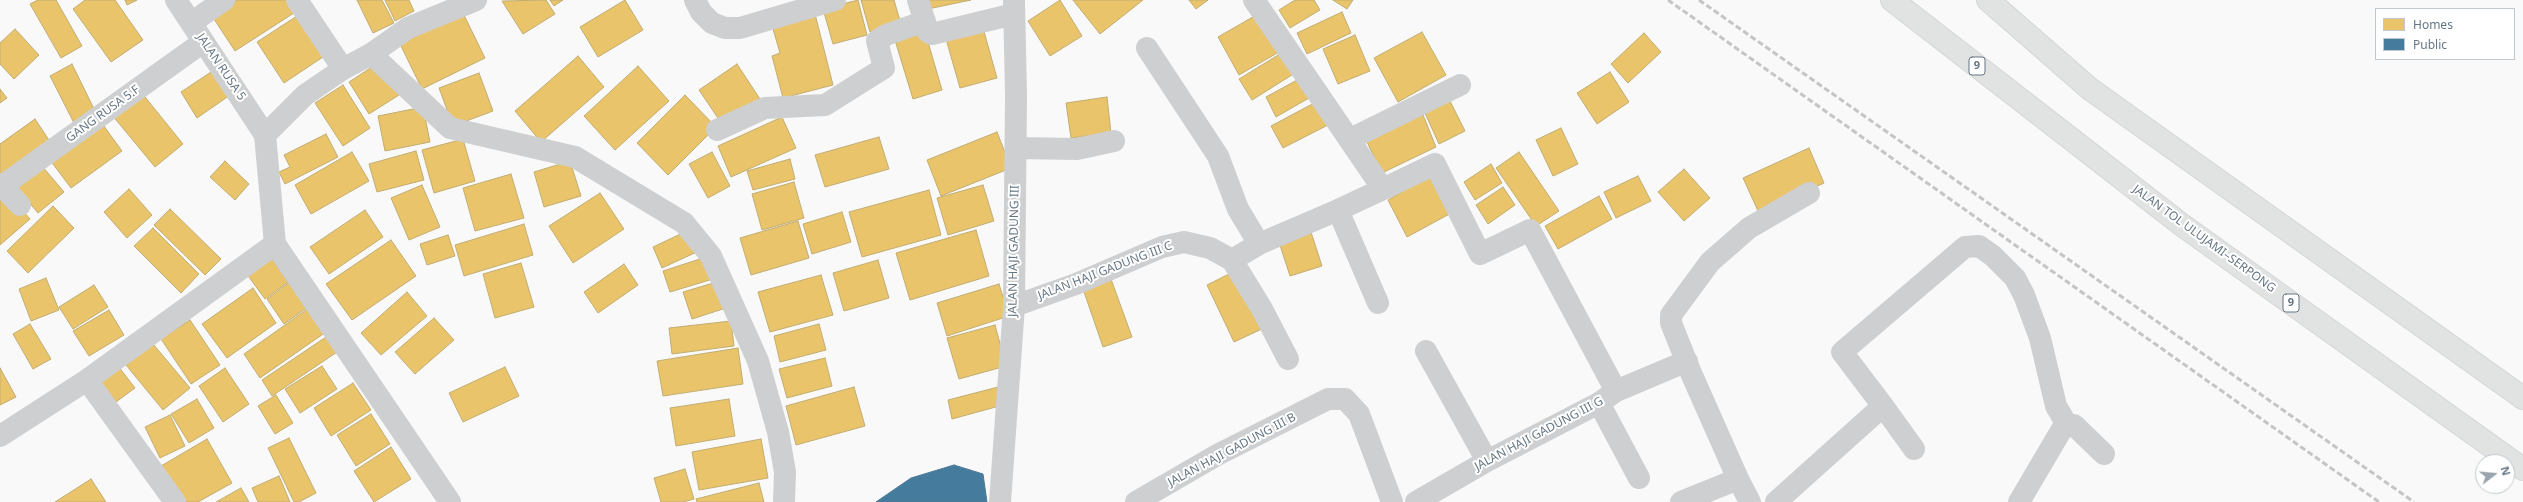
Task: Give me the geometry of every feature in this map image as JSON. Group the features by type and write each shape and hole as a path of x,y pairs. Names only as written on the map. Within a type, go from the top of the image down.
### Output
{"highway":[{"name":"JALAN TOL ULUJAMI–SERPONG","path":"1892,0 2182,225 2523,469"},
{"path":"1988,0 2090,89 2523,398"},
{"path":"2008,0 2090,89"}],"street":[{"name":"JALAN RUSA 5","path":"176,0 265,135"},
{"path":"191,23 224,0"},
{"path":"297,0 343,69"},
{"path":"450,502 276,244 265,135 305,95 343,69 371,54 408,28 476,0"},
{"path":"696,0 701,12 712,22 725,28 740,28 834,0"},
{"path":"918,0 928,32 938,34 1014,7"},
{"path":"1254,0 1383,189"},
{"name":"JALAN HAJI GADUNG III","path":"1000,502 1014,306 1016,148 1014,7"},
{"path":"717,130 765,108 825,106 884,68 877,41 886,35 925,21"},
{"name":"GANG RUSA 5.F","path":"1,185 203,42"},
{"path":"1147,48 1218,156 1238,209 1259,244"},
{"path":"371,54 450,128 575,157 684,223 711,256 758,361 778,432 785,472 784,502"},
{"path":"1350,139 1460,85"},
{"path":"1016,148 1077,149 1114,141"},
{"path":"1288,359 1262,309 1232,260 1259,244 1333,212 1435,164 1480,254 1530,230 1608,397 1639,478"},
{"path":"1,185 20,206"},
{"path":"1750,502 1738,479 1686,360 1671,323 1671,315 1710,262 1749,228 1809,193"},
{"path":"1333,212 1378,303"},
{"name":"JALAN HAJI GADUNG III C","path":"1014,306 1076,284 1162,247 1184,242 1210,248 1232,260"},
{"path":"0,436 87,380 276,244"},
{"path":"1914,449 1842,352 1965,247 1979,246 1993,256 2015,278 2024,295 2040,338 2056,406 2067,425"},
{"path":"1426,351 1487,461"},
{"name":"JALAN HAJI GADUNG III G","path":"1416,502 1487,461 1608,397 1686,360"},
{"path":"87,380 174,502"},
{"name":"JALAN HAJI GADUNG III B","path":"1136,502 1218,455 1328,399 1346,398 1359,414 1392,502"},
{"path":"1776,502 1883,406"},
{"path":"2019,502 2062,429 2067,425 2074,425 2104,454"},
{"path":"1681,502 1738,479"}],"building: Homes":[{"path":"38,0 56,0 82,46 61,58 30,4"},
{"path":"85,0 115,0 143,40 111,62 73,9"},
{"path":"125,0 137,0 127,5"},
{"path":"237,0 290,0 297,11 235,51 212,16"},
{"path":"357,0 382,0 394,23 373,33"},
{"path":"385,0 409,0 414,11 395,21"},
{"path":"546,0 555,14 523,34 502,1"},
{"path":"550,0 563,0 554,6"},
{"path":"625,0 643,30 598,57 580,27"},
{"path":"858,0 867,35 833,44 823,9"},
{"path":"861,0 894,0 901,24 870,32"},
{"path":"926,0 971,0 928,9"},
{"path":"1060,0 1082,36 1050,56 1028,21"},
{"path":"1073,0 1143,0 1100,34"},
{"path":"1189,0 1208,0 1196,9"},
{"path":"1295,0 1314,0 1320,10 1290,28 1279,10"},
{"path":"1333,0 1353,0 1347,9"},
{"path":"814,10 833,85 783,98 772,56 780,53 771,22"},
{"path":"1342,12 1351,33 1307,54 1297,33"},
{"path":"463,13 485,58 422,89 400,44"},
{"path":"300,14 326,55 284,83 257,42"},
{"path":"1258,14 1279,52 1239,75 1218,37"},
{"path":"924,28 942,90 913,99 894,37"},
{"path":"983,28 997,78 960,88 946,39"},
{"path":"15,29 39,55 14,79 0,64 0,43"},
{"path":"1422,32 1446,75 1398,102 1374,58"},
{"path":"1644,33 1661,52 1628,83 1611,64"},
{"path":"1355,35 1370,71 1338,84 1323,49"},
{"path":"1283,52 1295,73 1252,100 1239,79"},
{"path":"578,56 604,87 541,142 515,111"},
{"path":"378,63 399,95 369,114 349,82"},
{"path":"72,64 96,113 74,123 50,76"},
{"path":"737,64 760,99 722,124 699,90"},
{"path":"638,66 669,101 615,150 584,116"},
{"path":"217,68 233,93 197,118 181,92"},
{"path":"1610,72 1629,102 1597,124 1577,93"},
{"path":"479,73 493,111 453,126 439,88"},
{"path":"1299,79 1309,98 1276,117 1266,97"},
{"path":"343,85 370,128 343,146 315,103"},
{"path":"0,89 7,98 0,103"},
{"path":"141,92 183,144 155,167 112,115"},
{"path":"685,95 716,127 668,175 637,143"},
{"path":"1107,97 1111,133 1071,138 1066,103"},
{"path":"1448,97 1465,131 1439,144 1424,111"},
{"path":"1316,102 1328,125 1283,148 1271,126"},
{"path":"423,107 430,142 385,151 378,116"},
{"path":"1421,110 1436,147 1382,173 1365,138"},
{"path":"782,117 796,148 731,177 718,146"},
{"path":"35,119 53,146 0,175 0,144"},
{"path":"101,122 122,151 71,188 50,160"},
{"path":"1561,128 1578,164 1553,176 1536,140"},
{"path":"997,132 1011,168 941,196 927,160"},
{"path":"326,134 338,157 285,184 279,172 290,167 284,155"},
{"path":"879,137 889,169 825,187 815,155"},
{"path":"463,139 475,181 434,193 422,150"},
{"path":"1809,148 1824,183 1759,213 1743,178"},
{"path":"416,151 424,180 377,192 369,164"},
{"path":"352,152 369,181 311,214 295,185"},
{"path":"712,152 730,186 708,198 689,164"},
{"path":"1519,152 1559,211 1536,226 1496,168"},
{"path":"790,159 795,179 753,190 747,171"},
{"path":"225,161 249,184 235,200 210,177"},
{"path":"570,161 581,196 544,207 534,172"},
{"path":"1491,164 1502,183 1475,200 1464,182"},
{"path":"42,166 64,192 38,213 16,187"},
{"path":"1684,169 1710,198 1684,221 1658,192"},
{"path":"1435,172 1455,211 1407,237 1388,200"},
{"path":"511,174 524,218 475,231 463,188"},
{"path":"1638,176 1651,201 1616,218 1604,192"},
{"path":"794,182 804,218 762,230 752,194"},
{"path":"422,185 440,227 409,240 391,198"},
{"path":"983,185 994,221 948,235 937,198"},
{"path":"1503,187 1515,205 1488,224 1476,205"},
{"path":"129,189 152,215 127,238 104,212"},
{"path":"929,190 941,235 862,257 849,212"},
{"path":"600,193 624,229 573,263 549,226"},
{"path":"8,194 30,219 0,245 0,201"},
{"path":"1599,196 1612,219 1558,249 1545,226"},
{"path":"53,206 74,228 28,273 7,251"},
{"path":"170,209 221,259 205,275 154,225"},
{"path":"365,210 383,237 329,274 310,247"},
{"path":"842,212 851,242 812,254 803,224"},
{"path":"798,221 809,258 751,275 740,238"},
{"path":"524,224 533,255 464,276 455,245"},
{"path":"153,228 199,274 181,293 134,246"},
{"path":"689,230 699,251 662,268 653,247"},
{"path":"976,230 989,276 910,300 896,253"},
{"path":"1311,232 1322,266 1290,276 1279,242"},
{"path":"448,235 455,256 427,265 420,244"},
{"path":"391,240 416,276 352,320 326,284"},
{"path":"270,256 288,282 265,299 246,273"},
{"path":"706,257 713,279 670,292 663,271"},
{"path":"878,260 889,298 844,311 833,273"},
{"path":"521,263 534,307 495,318 483,274"},
{"path":"624,264 638,285 598,313 584,292"},
{"path":"1237,270 1264,328 1234,342 1207,285"},
{"path":"821,275 833,315 770,332 758,292"},
{"path":"46,278 59,310 31,321 19,289"},
{"path":"1111,279 1132,337 1103,347 1083,289"},
{"path":"720,281 729,307 692,319 683,292"},
{"path":"290,282 308,307 284,324 267,299"},
{"path":"999,284 1009,316 947,336 937,303"},
{"path":"94,285 108,307 73,329 59,307"},
{"path":"253,288 276,323 227,358 202,324"},
{"path":"407,292 427,316 381,355 361,333"},
{"path":"309,308 326,332 260,378 244,354"},
{"path":"109,310 124,335 89,356 73,331"},
{"path":"434,318 454,340 415,374 395,352"},
{"path":"190,320 220,365 191,384 161,339"},
{"path":"731,321 734,346 672,354 669,328"},
{"path":"30,324 51,359 33,369 13,334"},
{"path":"819,324 826,350 780,362 774,336"},
{"path":"995,325 1006,366 959,379 947,338"},
{"path":"329,335 340,350 272,396 262,380"},
{"path":"153,344 190,388 163,410 126,365"},
{"path":"738,348 743,384 663,396 657,361"},
{"path":"825,358 832,386 787,398 779,369"},
{"path":"118,366 135,388 116,402 100,381"},
{"path":"322,366 337,389 300,413 285,389"},
{"path":"505,367 519,396 463,422 449,393"},
{"path":"0,368 16,397 0,405"},
{"path":"225,368 249,404 223,422 199,386"},
{"path":"353,383 371,410 331,436 314,408"},
{"path":"854,387 865,426 796,445 786,406"},
{"path":"998,387 1003,405 952,419 948,400"},
{"path":"276,395 293,423 275,434 258,406"},
{"path":"197,399 214,428 189,443 171,414"},
{"path":"729,399 735,436 676,446 670,408"},
{"path":"371,414 390,444 356,466 337,435"},
{"path":"170,415 185,446 160,458 145,427"},
{"path":"289,438 316,493 299,502 294,502 268,448"},
{"path":"207,439 232,483 198,502 181,502 161,466"},
{"path":"761,439 768,478 699,490 692,452"},
{"path":"391,447 411,479 374,502 354,471"},
{"path":"685,469 694,499 683,502 661,502 654,478"},
{"path":"279,476 290,502 258,502 252,488"},
{"path":"91,479 106,502 55,502"},
{"path":"759,483 764,502 697,502 696,499"},
{"path":"241,488 249,502 216,502"}],"building: Public":[{"path":"954,465 983,474 987,502 876,502 911,478"}],"railway":[{"path":"1668,0 2379,502"},
{"path":"1699,0 2414,502"}]}
